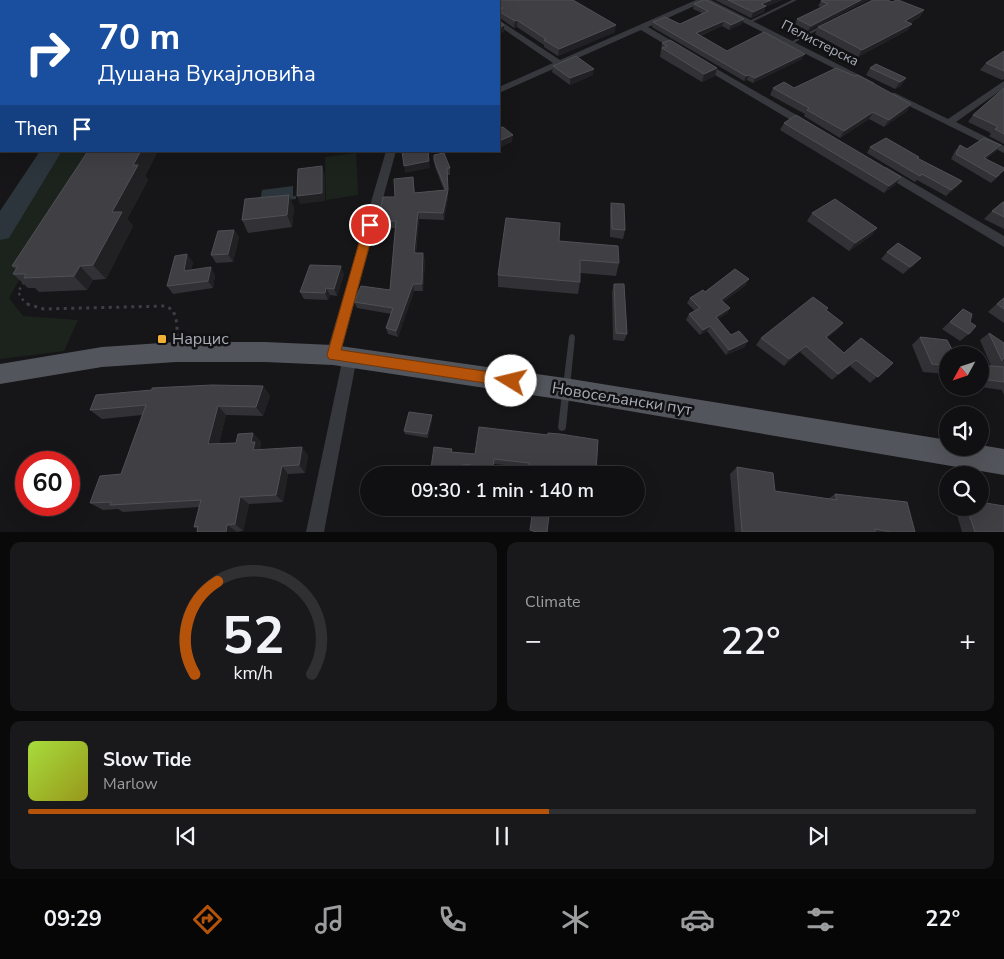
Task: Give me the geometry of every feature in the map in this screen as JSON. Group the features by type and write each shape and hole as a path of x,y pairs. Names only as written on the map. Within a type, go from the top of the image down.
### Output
{"main road":[{"name":"Новосељански пут","path":"0,374 102,357 176,352 265,352 342,356 565,389 1004,462"}],"street":[{"name":"Пелистерска","path":"703,0 1004,150"},
{"path":"500,90 703,0"},
{"path":"500,23 559,63"},
{"path":"642,27 822,133"},
{"path":"948,123 1004,84"},
{"path":"314,532 342,356 390,152"},
{"path":"880,168 1004,242"}],"lane":[{"path":"749,22 795,0"},
{"path":"791,43 832,22"},
{"path":"562,427 572,336"}],"path":[{"path":"27,276 18,292 23,302 31,307 44,309 165,306 173,310 177,323 176,352"}],"shaded area":[{"path":"44,152 90,152 9,298 23,316 78,320 64,351 0,359 0,223"},
{"path":"356,153 358,195 326,200 325,157"},
{"path":"293,186 293,196 296,196 296,199 260,203 262,190"}],"building":[{"path":"500,0 573,0 616,25 559,49 517,20 515,21 500,12 500,9 503,8 500,6"},
{"path":"703,0 744,19 731,25 724,21 696,33 727,51 764,32 805,54 755,78 749,75 746,76 653,22 665,17 680,24 708,11 694,4"},
{"path":"728,0 771,0 761,4 766,6 753,12"},
{"path":"861,0 811,26 797,19 828,4 821,1"},
{"path":"873,0 892,2 898,0 924,10 905,21 912,24 862,50 818,27"},
{"path":"670,40 717,68 704,74 662,48 667,46 662,43"},
{"path":"1004,51 1004,71 986,63"},
{"path":"576,56 594,69 570,78 553,66"},
{"path":"876,64 906,78 900,82 870,68"},
{"path":"836,68 855,76 858,75 911,104 889,120 873,112 844,131 807,110 809,108 773,88 784,82 794,88"},
{"path":"1004,88 1004,134 995,129 998,127 995,125 973,115"},
{"path":"796,115 901,177 889,186 784,123"},
{"path":"503,127 513,135 500,141 500,128"},
{"path":"886,138 919,157 917,158 962,181 951,190 922,174 920,176 870,147"},
{"path":"984,138 1001,145 984,158 1004,168 996,177 956,154 960,145 967,149"},
{"path":"87,152 140,152 133,165 138,165 112,212 122,212 93,265 80,266 74,276 24,278 26,274 13,274 18,266 12,266"},
{"path":"402,152 428,152 429,161 404,166"},
{"path":"444,153 450,168 447,168 448,190 443,213 418,212 414,253 423,253 422,284 413,284 396,331 386,328 393,308 354,302 361,286 390,290 396,221 378,221 383,197 395,197 394,179 413,177 414,193 446,190 434,160 434,155"},
{"path":"322,166 322,193 297,196 298,169"},
{"path":"289,195 287,215 242,220 245,199"},
{"path":"835,199 877,228 855,243 812,213"},
{"path":"1004,202 1004,217 992,211"},
{"path":"611,203 624,204 625,230 612,229"},
{"path":"506,218 560,223 559,241 618,246 619,263 580,260 580,282 498,275"},
{"path":"234,230 228,254 211,255 218,231"},
{"path":"898,243 921,258 910,267 887,252"},
{"path":"187,254 184,271 211,267 208,281 167,286 175,256"},
{"path":"310,265 341,266 334,289 326,288 325,293 300,292"},
{"path":"735,269 749,279 721,300 730,308 716,317 731,335 739,331 748,341 729,350 710,326 703,330 689,314 700,308 690,298 703,290 705,292"},
{"path":"614,284 624,284 627,334 616,333"},
{"path":"813,297 828,308 826,310 843,323 826,337 844,353 861,338 893,363 878,377 856,360 838,374 806,346 789,359 761,338"},
{"path":"1004,298 1004,309 997,304"},
{"path":"963,309 972,314 970,322 976,326 969,334 950,322"},
{"path":"989,333 1004,343 1004,358 1002,361"},
{"path":"920,337 947,340 950,346 939,346 939,365 932,364"},
{"path":"989,366 1004,367 1004,382 989,380"},
{"path":"212,385 263,386 256,407 218,406 208,444 236,443 238,434 253,433 251,442 255,442 253,450 302,447 299,465 282,466 276,495 240,497 235,524 227,525 226,532 197,532 198,526 194,527 201,500 110,505 111,502 90,503 100,476 121,474 146,405 90,410 96,395 152,390 152,388"},
{"path":"409,412 432,415 427,434 404,431"},
{"path":"479,427 548,435 548,433 560,434 598,440 596,466 529,466 529,463 494,459 493,466 463,464 463,466 431,466 434,447 452,449 451,452 475,454"},
{"path":"737,467 773,473 775,491 837,500 835,494 907,502 915,532 891,532 875,529 875,532 742,532"},
{"path":"989,504 1004,506 1004,532 975,532 970,516 989,516"},
{"path":"532,516 549,516 547,532 530,530"}],"waterway":[{"path":"0,231 49,154 48,152"}],"place":[{"name":"Нарцис","path":"162,339"}],"route":[{"path":"370,225 334,355 511,381"}]}
